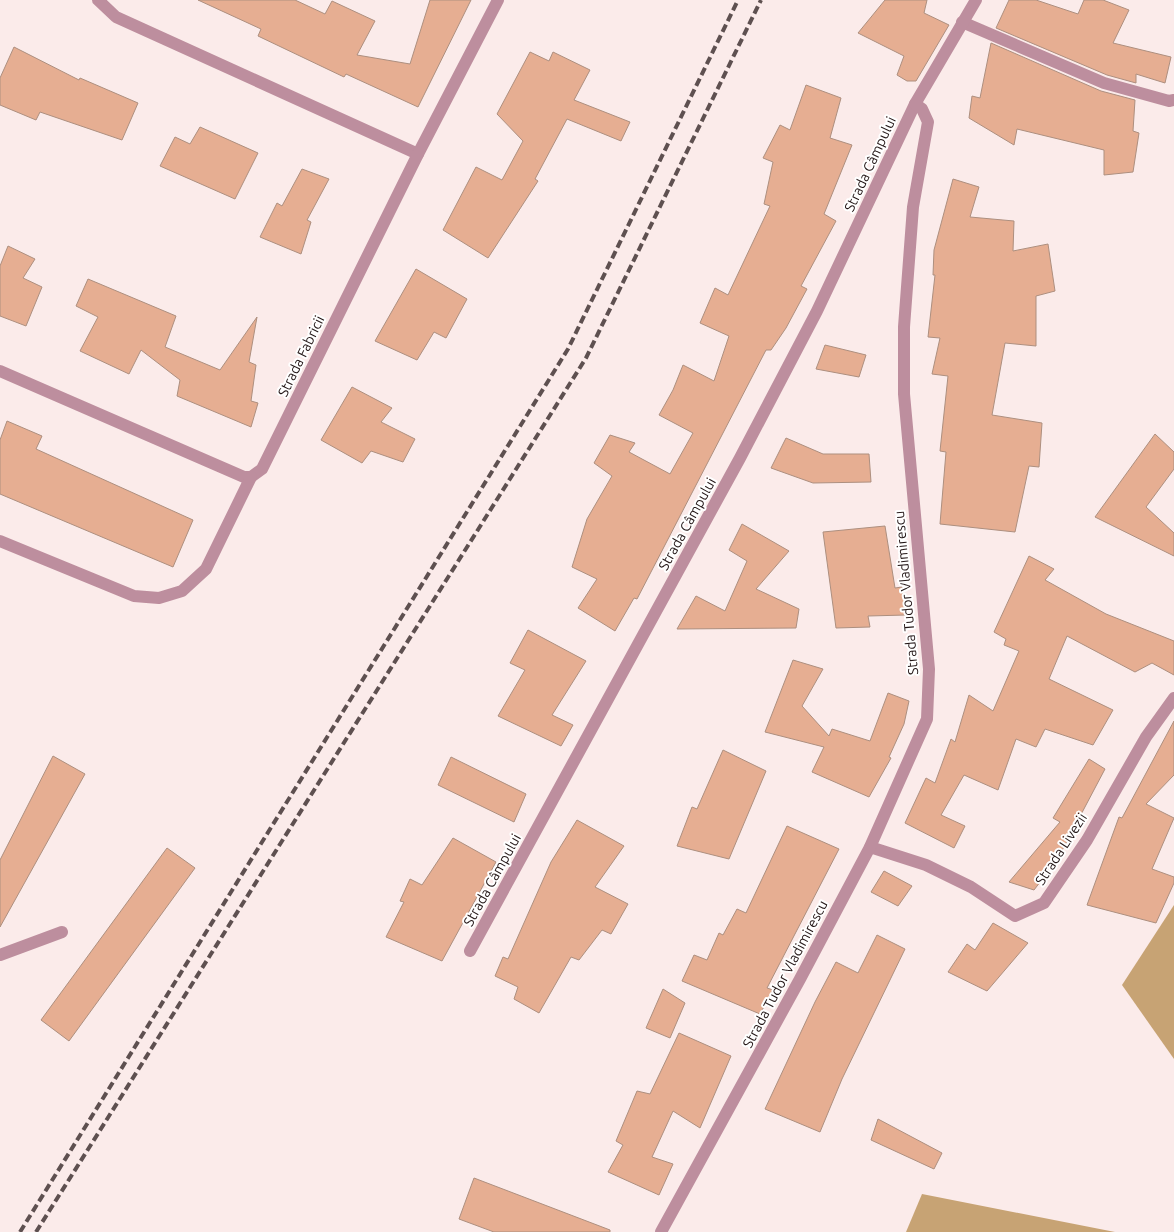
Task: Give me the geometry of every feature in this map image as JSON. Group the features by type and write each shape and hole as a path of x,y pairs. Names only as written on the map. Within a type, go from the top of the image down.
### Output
{"street":[{"path":"98,0 116,16 418,154"},
{"name":"Strada Fabricii","path":"0,541 134,596 158,598 182,591 206,569 251,477 262,469 418,154 498,0"},
{"path":"915,104 976,0"},
{"path":"962,22 1104,83 1169,101 1174,100"},
{"name":"Strada Tudor Vladimirescu","path":"661,1232 870,847 926,719 928,660 904,394 904,327 913,207 928,122 922,109 915,104"},
{"name":"Strada Câmpului","path":"470,951 740,458 817,311 915,104"},
{"path":"0,371 244,477 251,477"},
{"name":"Strada Livezii","path":"870,847 926,865 972,887 1015,916 1044,903 1087,840 1146,737 1174,698"},
{"path":"0,955 62,932"}],"shaded area":[{"path":"1174,905 1174,1059 1122,985"},
{"path":"922,1194 1115,1232 906,1232"}],"building":[{"path":"198,0 295,0 325,14 332,1 375,21 357,55 410,64 430,0 471,0 418,107 346,74 344,77 258,36 261,29"},
{"path":"885,0 927,0 924,13 949,25 916,81 907,81 897,75 904,56 858,33"},
{"path":"1009,0 1036,0 1078,14 1084,0 1103,0 1129,10 1113,43 1171,57 1165,83 1136,74 1136,83 1107,75 996,28"},
{"path":"991,43 1101,91 1135,100 1133,131 1139,133 1133,172 1104,175 1104,150 1017,129 1014,145 969,118 972,96 980,98"},
{"path":"14,47 79,80 80,78 138,103 122,140 40,112 36,120 0,105 0,78"},
{"path":"530,52 549,61 553,52 590,70 574,100 630,122 621,141 567,119 535,179 538,181 488,258 443,230 476,167 502,180 523,141 497,114"},
{"path":"806,85 841,98 830,138 852,145 824,214 836,221 801,286 807,289 786,328 771,350 766,350 637,599 634,598 615,631 578,608 597,579 572,567 587,519 612,476 594,463 610,435 635,443 629,452 670,474 693,433 659,415 673,390 683,365 714,381 729,336 700,323 715,288 728,295 770,206 764,204 773,162 763,158 780,125 790,130"},
{"path":"200,127 258,153 235,199 160,166 175,137 190,144"},
{"path":"302,169 329,179 307,220 311,222 301,254 260,237 277,203 282,206"},
{"path":"953,179 979,187 970,217 1014,221 1013,251 1048,244 1055,291 1036,296 1036,346 1005,343 992,415 1042,423 1039,467 1029,466 1015,532 940,524 946,452 940,451 948,376 932,374 940,338 928,337 935,275 933,275 934,250"},
{"path":"8,246 35,259 23,278 42,287 26,326 0,316 0,266"},
{"path":"416,269 467,299 446,338 434,332 417,360 375,341"},
{"path":"88,279 176,316 165,347 220,370 257,317 249,362 256,365 251,401 258,403 251,427 177,396 180,380 141,350 129,374 80,351 98,317 76,306"},
{"path":"825,345 866,355 859,377 816,369"},
{"path":"352,387 392,408 381,422 415,439 403,462 371,451 362,463 321,440"},
{"path":"7,421 42,436 36,449 193,520 173,567 0,494 0,440"},
{"path":"1155,434 1174,452 1174,469 1146,507 1174,533 1174,556 1095,517"},
{"path":"786,438 823,454 869,454 871,482 813,483 771,468"},
{"path":"742,524 789,551 756,589 799,609 796,628 677,629 696,596 725,611 747,561 729,550"},
{"path":"885,526 895,588 902,587 906,615 868,616 870,627 836,628 823,532"},
{"path":"1029,556 1054,569 1045,580 1106,614 1174,641 1174,675 1152,663 1135,672 1067,636 1049,679 1113,710 1093,745 1045,729 1036,747 1016,739 998,790 964,775 941,815 965,826 954,848 905,823 926,778 935,783 951,739 955,742 969,695 993,711 1019,651 1004,645 1006,639 994,632"},
{"path":"528,630 586,661 552,715 573,725 561,746 498,716 525,670 510,663"},
{"path":"793,660 823,669 802,706 829,736 832,729 870,741 888,693 909,701 904,724 889,757 891,758 869,797 812,772 824,747 765,732"},
{"path":"1174,721 1174,775 1146,804 1174,818 1152,869 1174,877 1174,883 1156,923 1087,905 1119,817 1122,818"},
{"path":"723,750 766,771 729,859 677,846 692,807 697,809"},
{"path":"53,756 85,774 0,927 0,860"},
{"path":"451,757 526,794 514,822 438,785"},
{"path":"1089,759 1105,769 1057,860 1034,890 1009,882 1060,822 1053,818"},
{"path":"577,820 624,846 595,887 628,904 611,934 602,930 579,960 571,957 539,1013 514,999 518,987 495,976 503,957 508,959 551,862"},
{"path":"787,826 839,849 767,988 773,990 760,1014 682,981 694,955 707,960 719,933 723,935 737,909 746,913"},
{"path":"453,838 496,862 442,961 386,937 404,902 400,901 410,879 422,885"},
{"path":"167,848 195,868 69,1041 41,1020"},
{"path":"884,871 912,886 898,906 871,892"},
{"path":"993,923 1028,943 987,991 948,972 967,944 975,950"},
{"path":"877,935 905,949 842,1079 820,1132 765,1109 815,1002 836,962 858,973"},
{"path":"663,989 685,1003 670,1038 646,1028"},
{"path":"679,1033 731,1056 700,1128 673,1111 652,1157 673,1164 659,1195 608,1172 623,1145 616,1141 637,1091 650,1094"},
{"path":"878,1119 942,1153 934,1169 871,1140"},
{"path":"474,1178 610,1230 610,1232 494,1232 459,1219"}],"railway":[{"path":"20,1232 568,349 738,0"},
{"path":"36,1232 586,358 761,0"}]}
